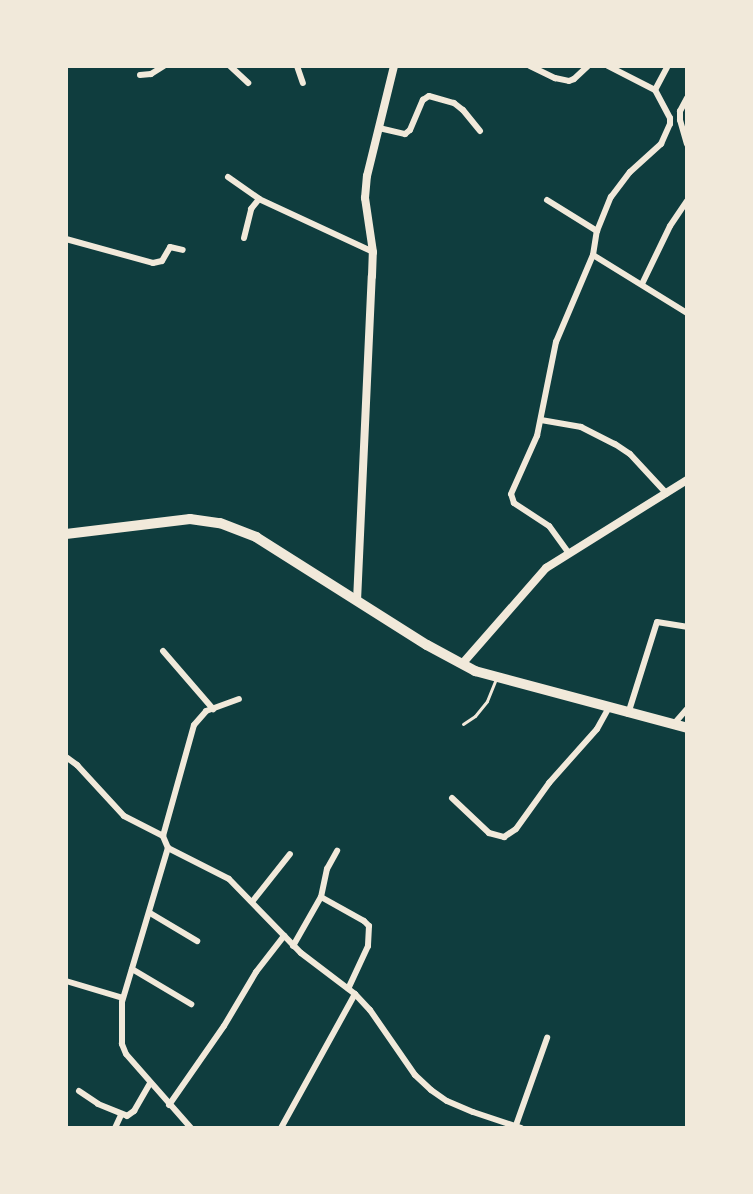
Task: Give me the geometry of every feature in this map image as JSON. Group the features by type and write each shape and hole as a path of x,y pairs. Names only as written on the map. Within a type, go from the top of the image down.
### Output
{"main road":[{"path":"66,534 190,519 220,523 256,537 462,664 497,678 672,726 687,728"}],"street":[{"path":"140,75 151,74 164,66"},
{"path":"230,66 248,83"},
{"path":"297,66 303,83"},
{"path":"357,601 373,252 365,198 367,176 394,66"},
{"path":"530,66 555,78 569,81 574,80 588,66"},
{"path":"568,552 549,526 511,499 541,420 542,404 556,342 593,255 597,231 611,197 635,167 661,144 668,132 670,118 655,90 608,66"},
{"path":"655,90 668,66"},
{"path":"379,128 405,134 410,130 423,100 429,96 454,103 463,110 480,131"},
{"path":"687,98 680,111 680,120 687,144"},
{"path":"228,177 259,199 373,252"},
{"path":"244,238 251,209 259,199"},
{"path":"547,200 597,231"},
{"path":"642,284 670,226 687,201"},
{"path":"66,239 153,263 162,261 172,246 183,250"},
{"path":"593,255 687,313"},
{"path":"541,420 581,427 615,444 630,454 667,495"},
{"path":"462,664 530,584 568,552 667,495 687,480"},
{"path":"627,714 657,622 687,627"},
{"path":"163,651 213,709"},
{"path":"191,1128 126,1054 122,1044 123,998 168,848 164,836 194,725 201,714 239,699"},
{"path":"452,798 489,833 504,837 516,829 549,783 597,729 609,709"},
{"path":"672,726 687,709"},
{"path":"66,757 77,765 124,816 164,836"},
{"path":"168,848 215,870 238,886 293,946 355,994 370,1010 415,1075 447,1101 517,1128 547,1038"},
{"path":"293,946 321,897 327,869 338,851"},
{"path":"252,902 290,854"},
{"path":"321,897 369,926 368,946 348,989"},
{"path":"150,914 197,941"},
{"path":"169,1105 224,1026 256,972 284,936"},
{"path":"132,969 191,1004"},
{"path":"66,981 123,998"},
{"path":"281,1128 355,994"},
{"path":"79,1091 122,1115 134,1111 150,1083"},
{"path":"115,1128 122,1115"}],"lane":[{"path":"463,724 476,716 487,701 497,678"}]}
